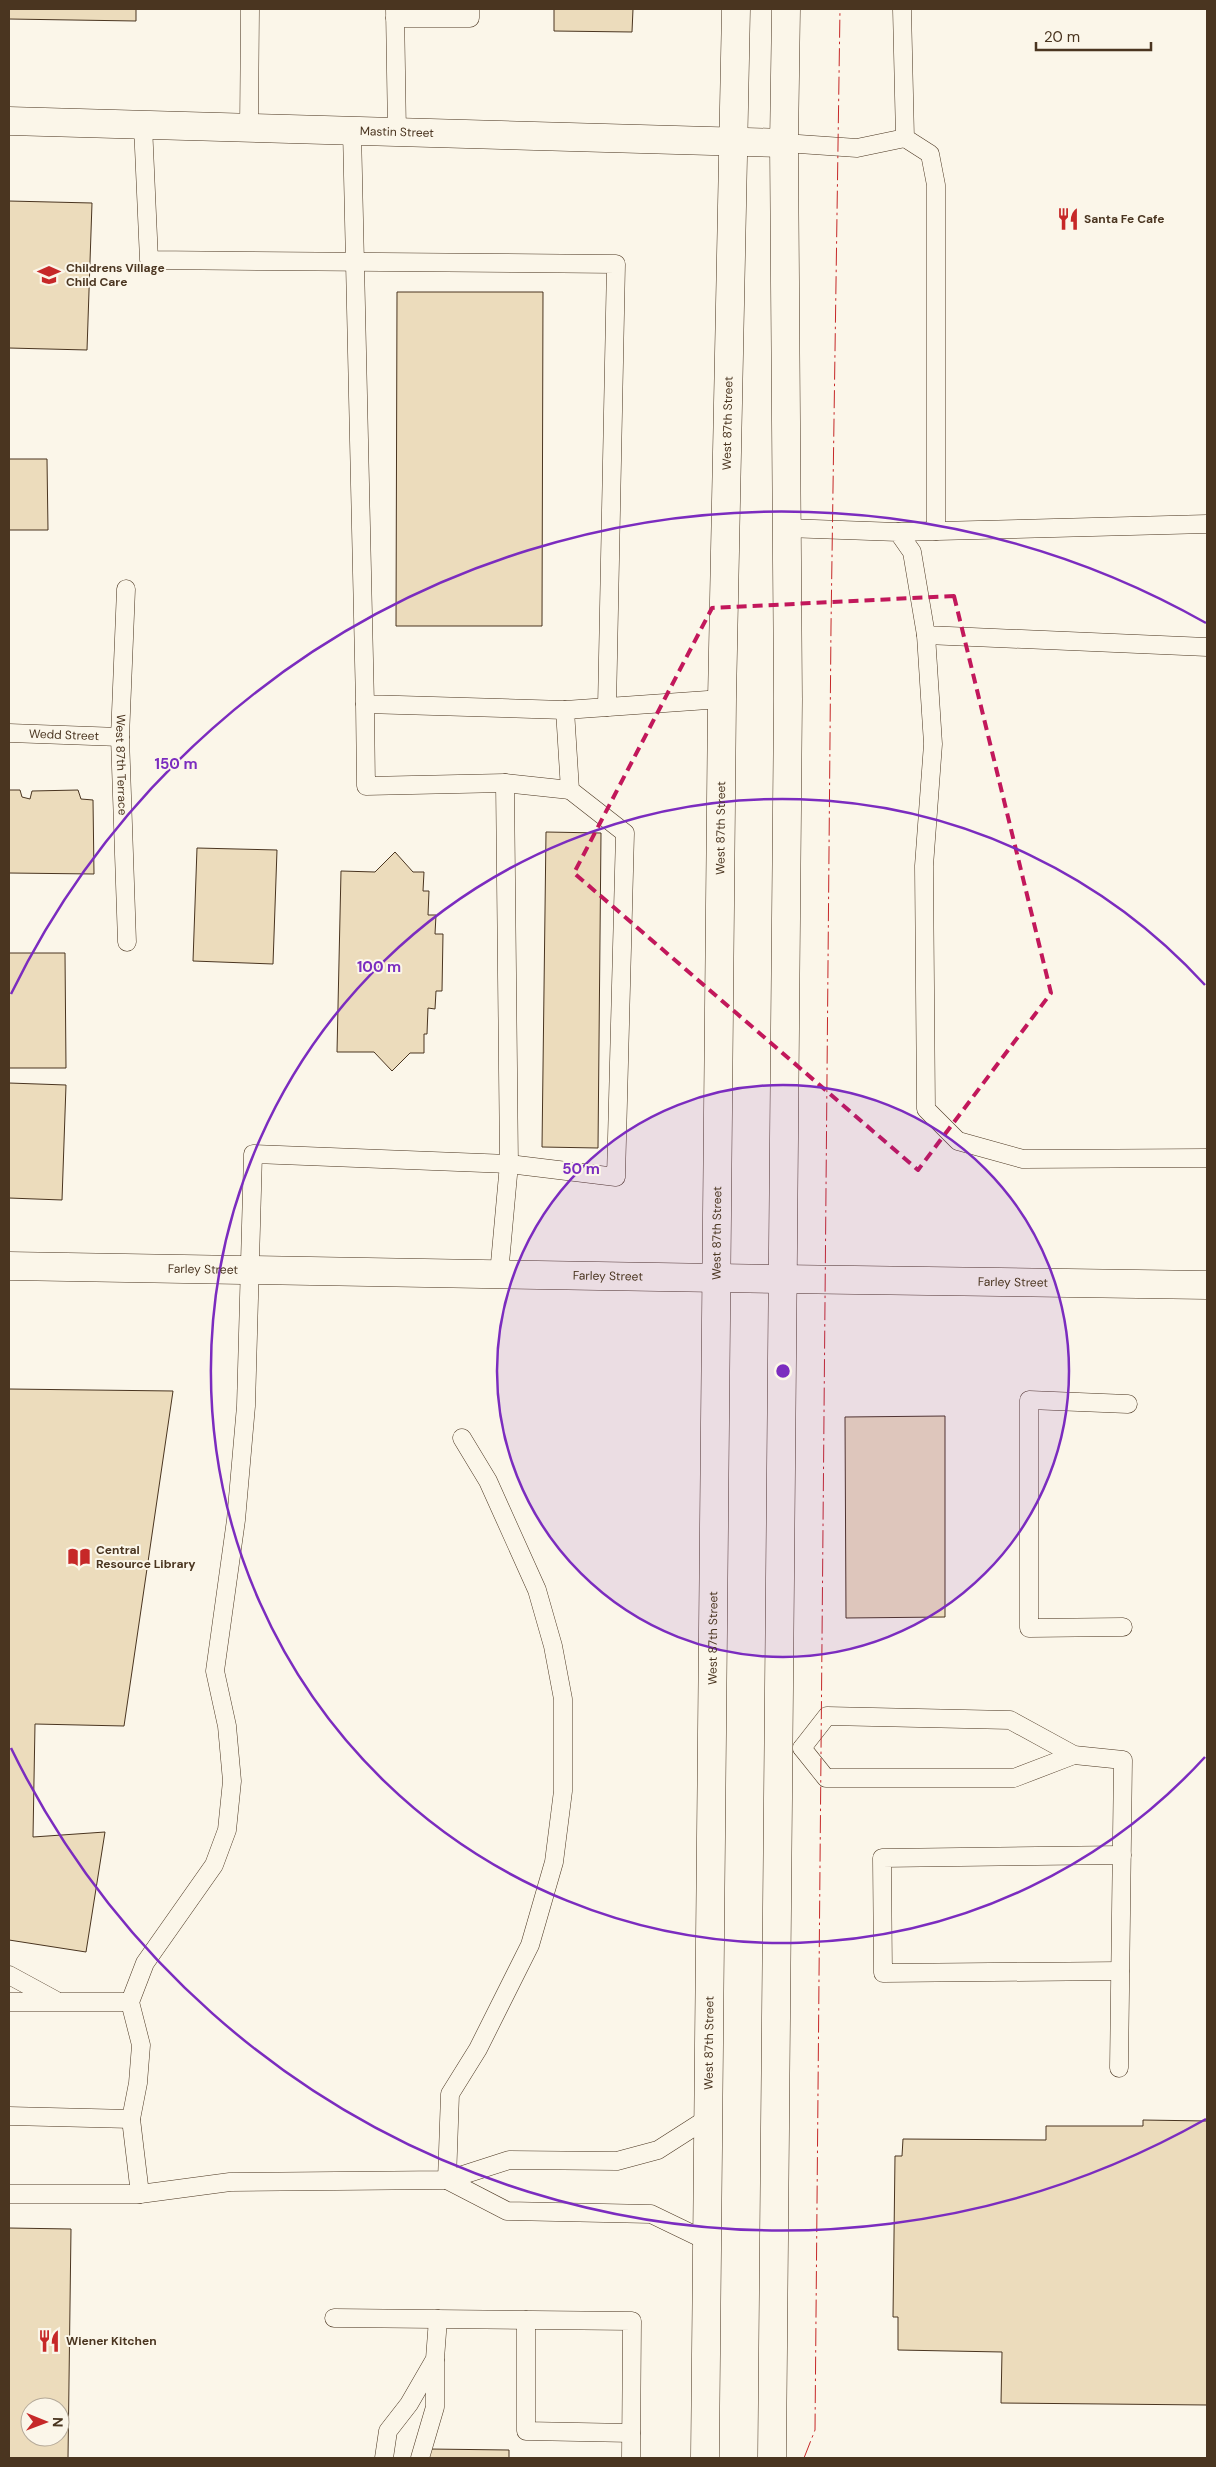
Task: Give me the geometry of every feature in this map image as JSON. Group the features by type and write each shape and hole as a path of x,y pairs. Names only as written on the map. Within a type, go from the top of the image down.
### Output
{"main road":[{"name":"West 87th Street","path":"705,2458 722,699 735,141 736,9"},
{"path":"772,2458 790,1748 782,1279 788,699 784,143 786,9"},
{"name":"Mastin Street","path":"9,121 784,143"},
{"name":"Farley Street","path":"9,1266 1207,1285"}],"lane":[{"path":"249,128 250,9"},
{"path":"397,132 395,13 470,18 470,9"},
{"path":"902,9 905,138"},
{"path":"142,125 149,260 616,264 607,707"},
{"path":"140,2194 131,2119 138,2083 141,2045 130,2002 145,1963 214,1865 227,1830 232,1780 227,1726 215,1671 237,1510 246,1406 253,1154 509,1164 616,1177 625,833 570,790 505,783 366,786 352,131"},
{"path":"784,143 857,148 905,138 930,154 936,185 936,531"},
{"path":"786,528 898,532 1207,524"},
{"path":"898,532 912,552 926,635 933,744 924,866 926,1109 958,1141 1023,1159 1207,1158"},
{"name":"West 87th Terrace","path":"126,589 120,737 127,942"},
{"path":"926,635 1207,647"},
{"path":"365,704 565,710 722,699"},
{"path":"565,710 570,790"},
{"name":"Wedd Street","path":"9,733 120,737"},
{"path":"499,1274 509,1164 505,783"},
{"path":"1123,1627 1029,1628 1029,1400 1128,1404"},
{"path":"447,2180 450,2094 478,2049 530,1945 554,1862 563,1791 563,1700 553,1646 537,1590 488,1481 462,1438"},
{"path":"1074,1754 1014,1778 826,1778 790,1748 827,1716 1010,1720 1074,1754 1123,1760 1119,2068"},
{"path":"1120,1971 883,1972 882,1858 1122,1855"},
{"path":"9,1975 58,2002"},
{"path":"9,2002 130,2002"},
{"path":"9,2116 131,2119"},
{"path":"9,2194 140,2194 230,2182 447,2180 509,2160 617,2161 658,2150 708,2118"},
{"path":"447,2180 507,2211 651,2214 707,2241"},
{"path":"334,2318 632,2321 631,2458"},
{"path":"420,2458 435,2407 435,2359 438,2318"},
{"path":"526,2320 526,2431 631,2433"},
{"path":"384,2458 388,2431 408,2404 435,2359"}],"highlighted area":[{"path":"954,596 1051,993 918,1170 574,873 712,608"}],"building":[{"path":"9,9 136,9 136,21 9,19"},
{"path":"554,9 633,9 632,32 554,31"},
{"name":"Childrens Village Child Care","path":"9,201 92,203 87,350 9,348"},
{"path":"397,292 543,292 542,626 396,626"},
{"path":"9,459 47,459 48,530 9,530"},
{"path":"9,790 20,790 22,797 30,799 32,791 78,790 81,799 93,800 94,874 9,873"},
{"path":"546,832 601,833 598,1148 542,1147"},
{"path":"197,848 277,850 273,964 193,961"},
{"path":"395,852 413,872 424,872 423,891 429,891 428,915 436,915 435,934 443,934 442,991 436,991 435,1009 428,1008 427,1034 424,1034 424,1053 410,1053 392,1071 374,1052 337,1052 341,871 375,872"},
{"path":"9,953 65,953 66,1068 9,1068"},
{"path":"9,1083 66,1085 62,1200 9,1198"},
{"name":"Central Resource Library","path":"9,1389 173,1391 124,1726 35,1724 33,1837 105,1832 86,1952 9,1940"},
{"path":"945,1416 945,1617 846,1618 845,1417"},
{"path":"1143,2120 1207,2121 1207,2405 1001,2403 1002,2352 898,2350 898,2317 893,2317 895,2156 902,2156 903,2139 1046,2140 1046,2126 1143,2126"},
{"path":"9,2228 71,2229 69,2397 20,2397 20,2447 68,2447 68,2458 9,2458"},
{"path":"429,2449 509,2450 509,2458 429,2458"}],"power":[{"path":"804,2458 815,2430 831,626 840,9"}],"place":[{"name":"Santa Fe Cafe","path":"1068,219"},
{"name":"Childrens Village Child Care","path":"49,275"},
{"name":"Central Resource Library","path":"79,1557"},
{"name":"Wiener Kitchen","path":"49,2341"}]}
